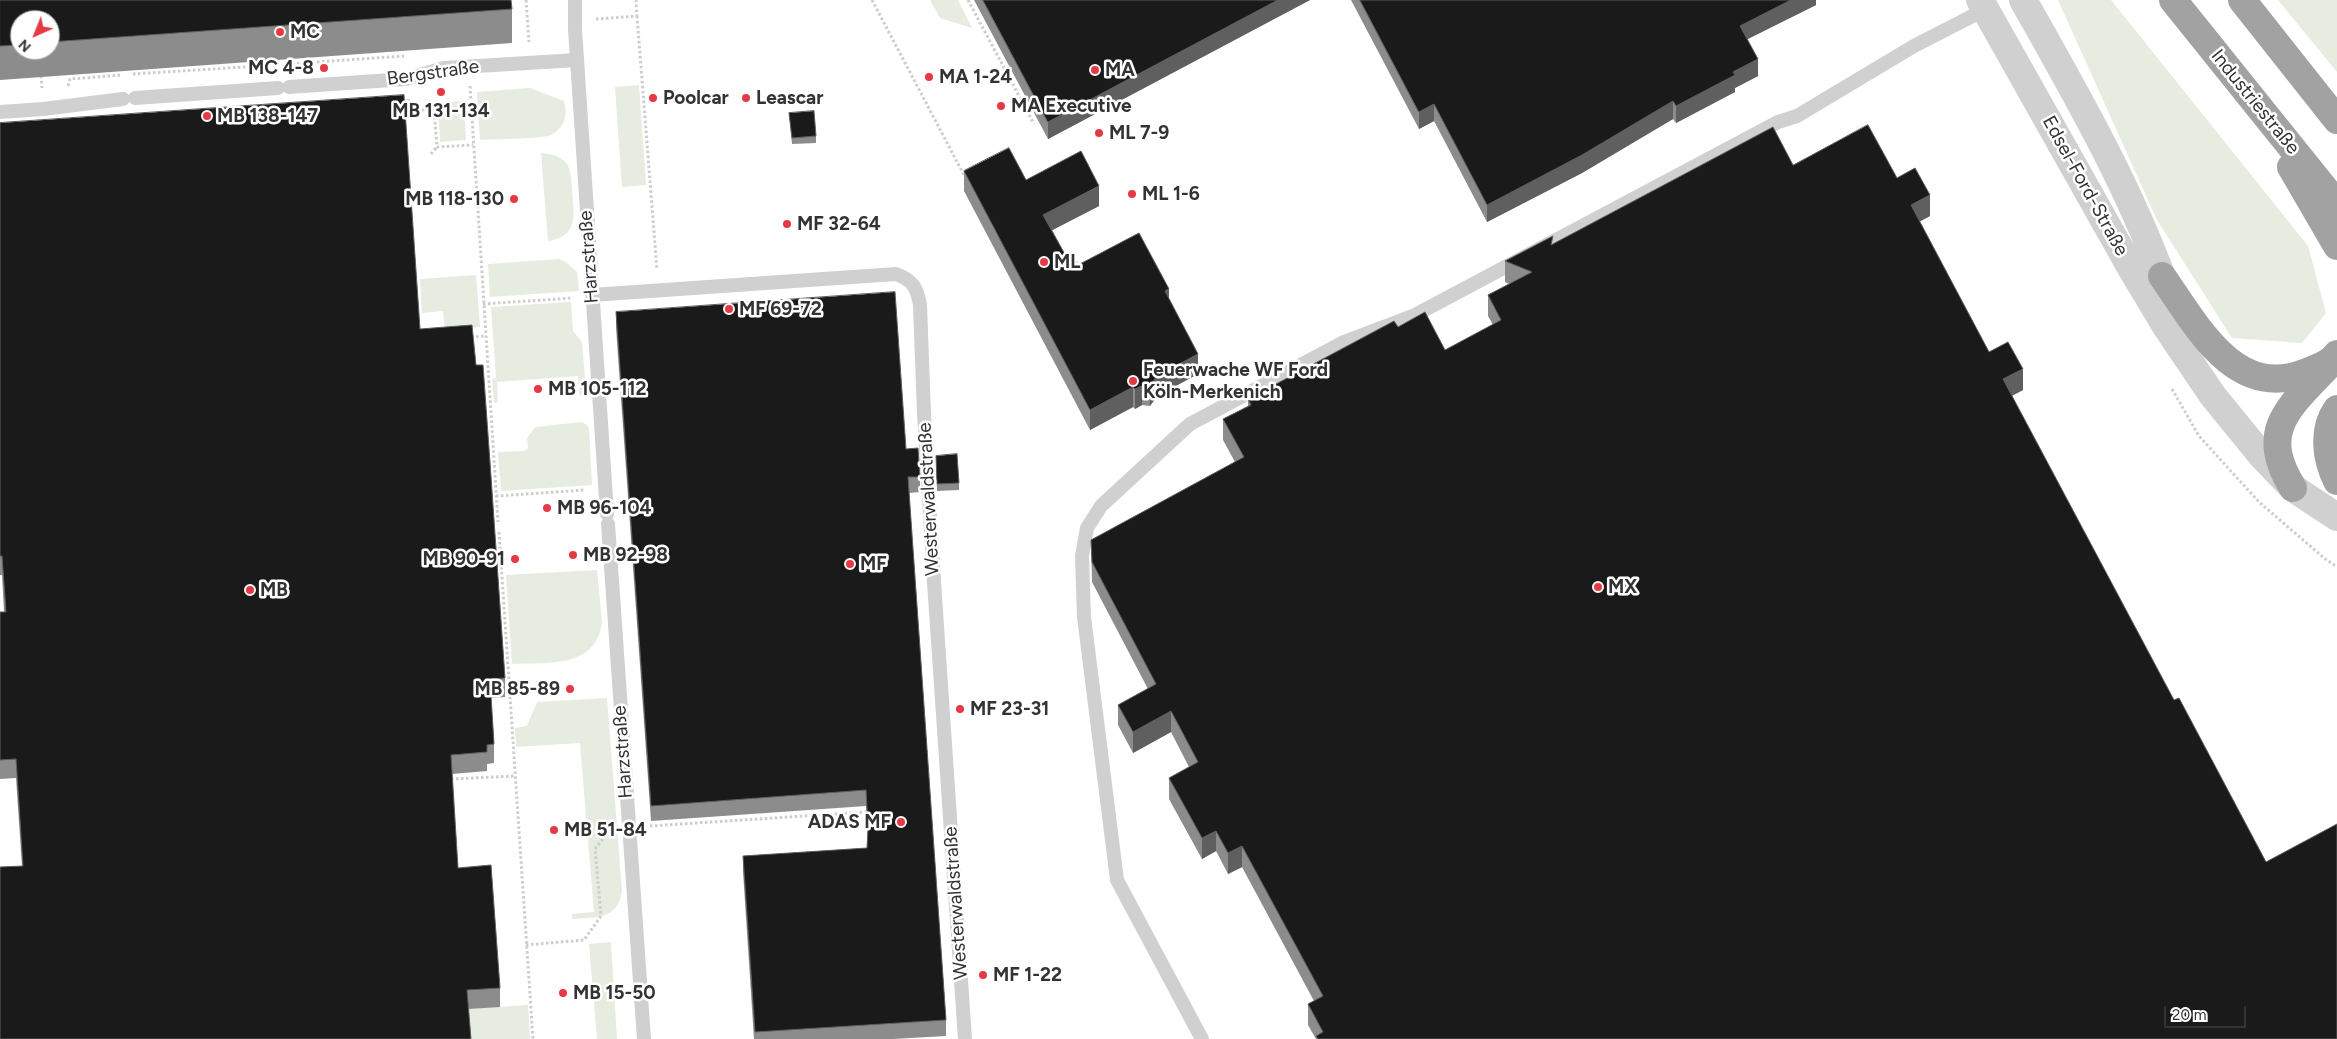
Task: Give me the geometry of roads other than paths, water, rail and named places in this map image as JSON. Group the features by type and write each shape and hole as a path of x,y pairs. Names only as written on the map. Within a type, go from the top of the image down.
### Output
{"highway":[{"name":"Industriestraße","path":"2173,0 2337,204"},
{"path":"2243,0 2337,97"},
{"path":"2243,0 2337,120"},
{"path":"2255,102 2337,246"},
{"path":"2162,276 2216,351 2233,365 2250,374 2266,378 2283,379 2300,375 2334,358"},
{"path":"2293,488 2282,469 2277,450 2278,434 2285,415 2292,404 2334,358"},
{"path":"2337,409 2328,429 2328,453 2337,481"}],"street":[{"name":"Edsel-Ford-Straße","path":"2023,0 2117,170 2162,276 2195,369"},
{"name":"Edsel-Ford-Straße","path":"1983,5 2130,268 2166,328 2235,425 2293,488 2337,517"}],"lane":[{"name":"Harzstraße","path":"575,0 592,295 644,1039"},
{"path":"1202,1039 1117,880 1084,617 1082,556 1087,528 1101,506 1190,424 1344,342 1414,315 1769,126 1797,116 1983,5"},
{"name":"Bergstraße","path":"0,112 129,99 406,79 444,68 577,60"},
{"name":"Westerwaldstraße","path":"592,295 896,274 908,278 918,289 934,592 965,1039"}],"place":[{"name":"MC","path":"280,32"},
{"name":"MC 4-8","path":"324,68"},
{"name":"MA","path":"1095,70"},
{"name":"MA 1-24","path":"929,77"},
{"name":"MB 131-134","path":"441,92"},
{"name":"Poolcar","path":"653,98"},
{"name":"Leascar","path":"746,98"},
{"name":"MA Executive","path":"1001,106"},
{"name":"MB 138-147","path":"207,116"},
{"name":"ML 7-9","path":"1099,133"},
{"name":"ML 1-6","path":"1132,194"},
{"name":"MB 118-130","path":"514,199"},
{"name":"MF 32-64","path":"787,224"},
{"name":"ML","path":"1044,262"},
{"name":"MF 69-72","path":"729,309"},
{"name":"Feuerwache WF Ford Köln-Merkenich","path":"1133,381"},
{"name":"MB 105-112","path":"538,389"},
{"name":"MB 96-104","path":"547,508"},
{"name":"MB 92-98","path":"573,555"},
{"name":"MB 90-91","path":"515,559"},
{"name":"MF","path":"850,564"},
{"name":"MX","path":"1598,587"},
{"name":"MB","path":"250,590"},
{"name":"MB 85-89","path":"570,689"},
{"name":"MF 23-31","path":"960,709"},
{"name":"ADAS MF","path":"901,822"},
{"name":"MB 51-84","path":"554,830"},
{"name":"MF 1-22","path":"983,975"},
{"name":"MB 15-50","path":"563,993"}]}
